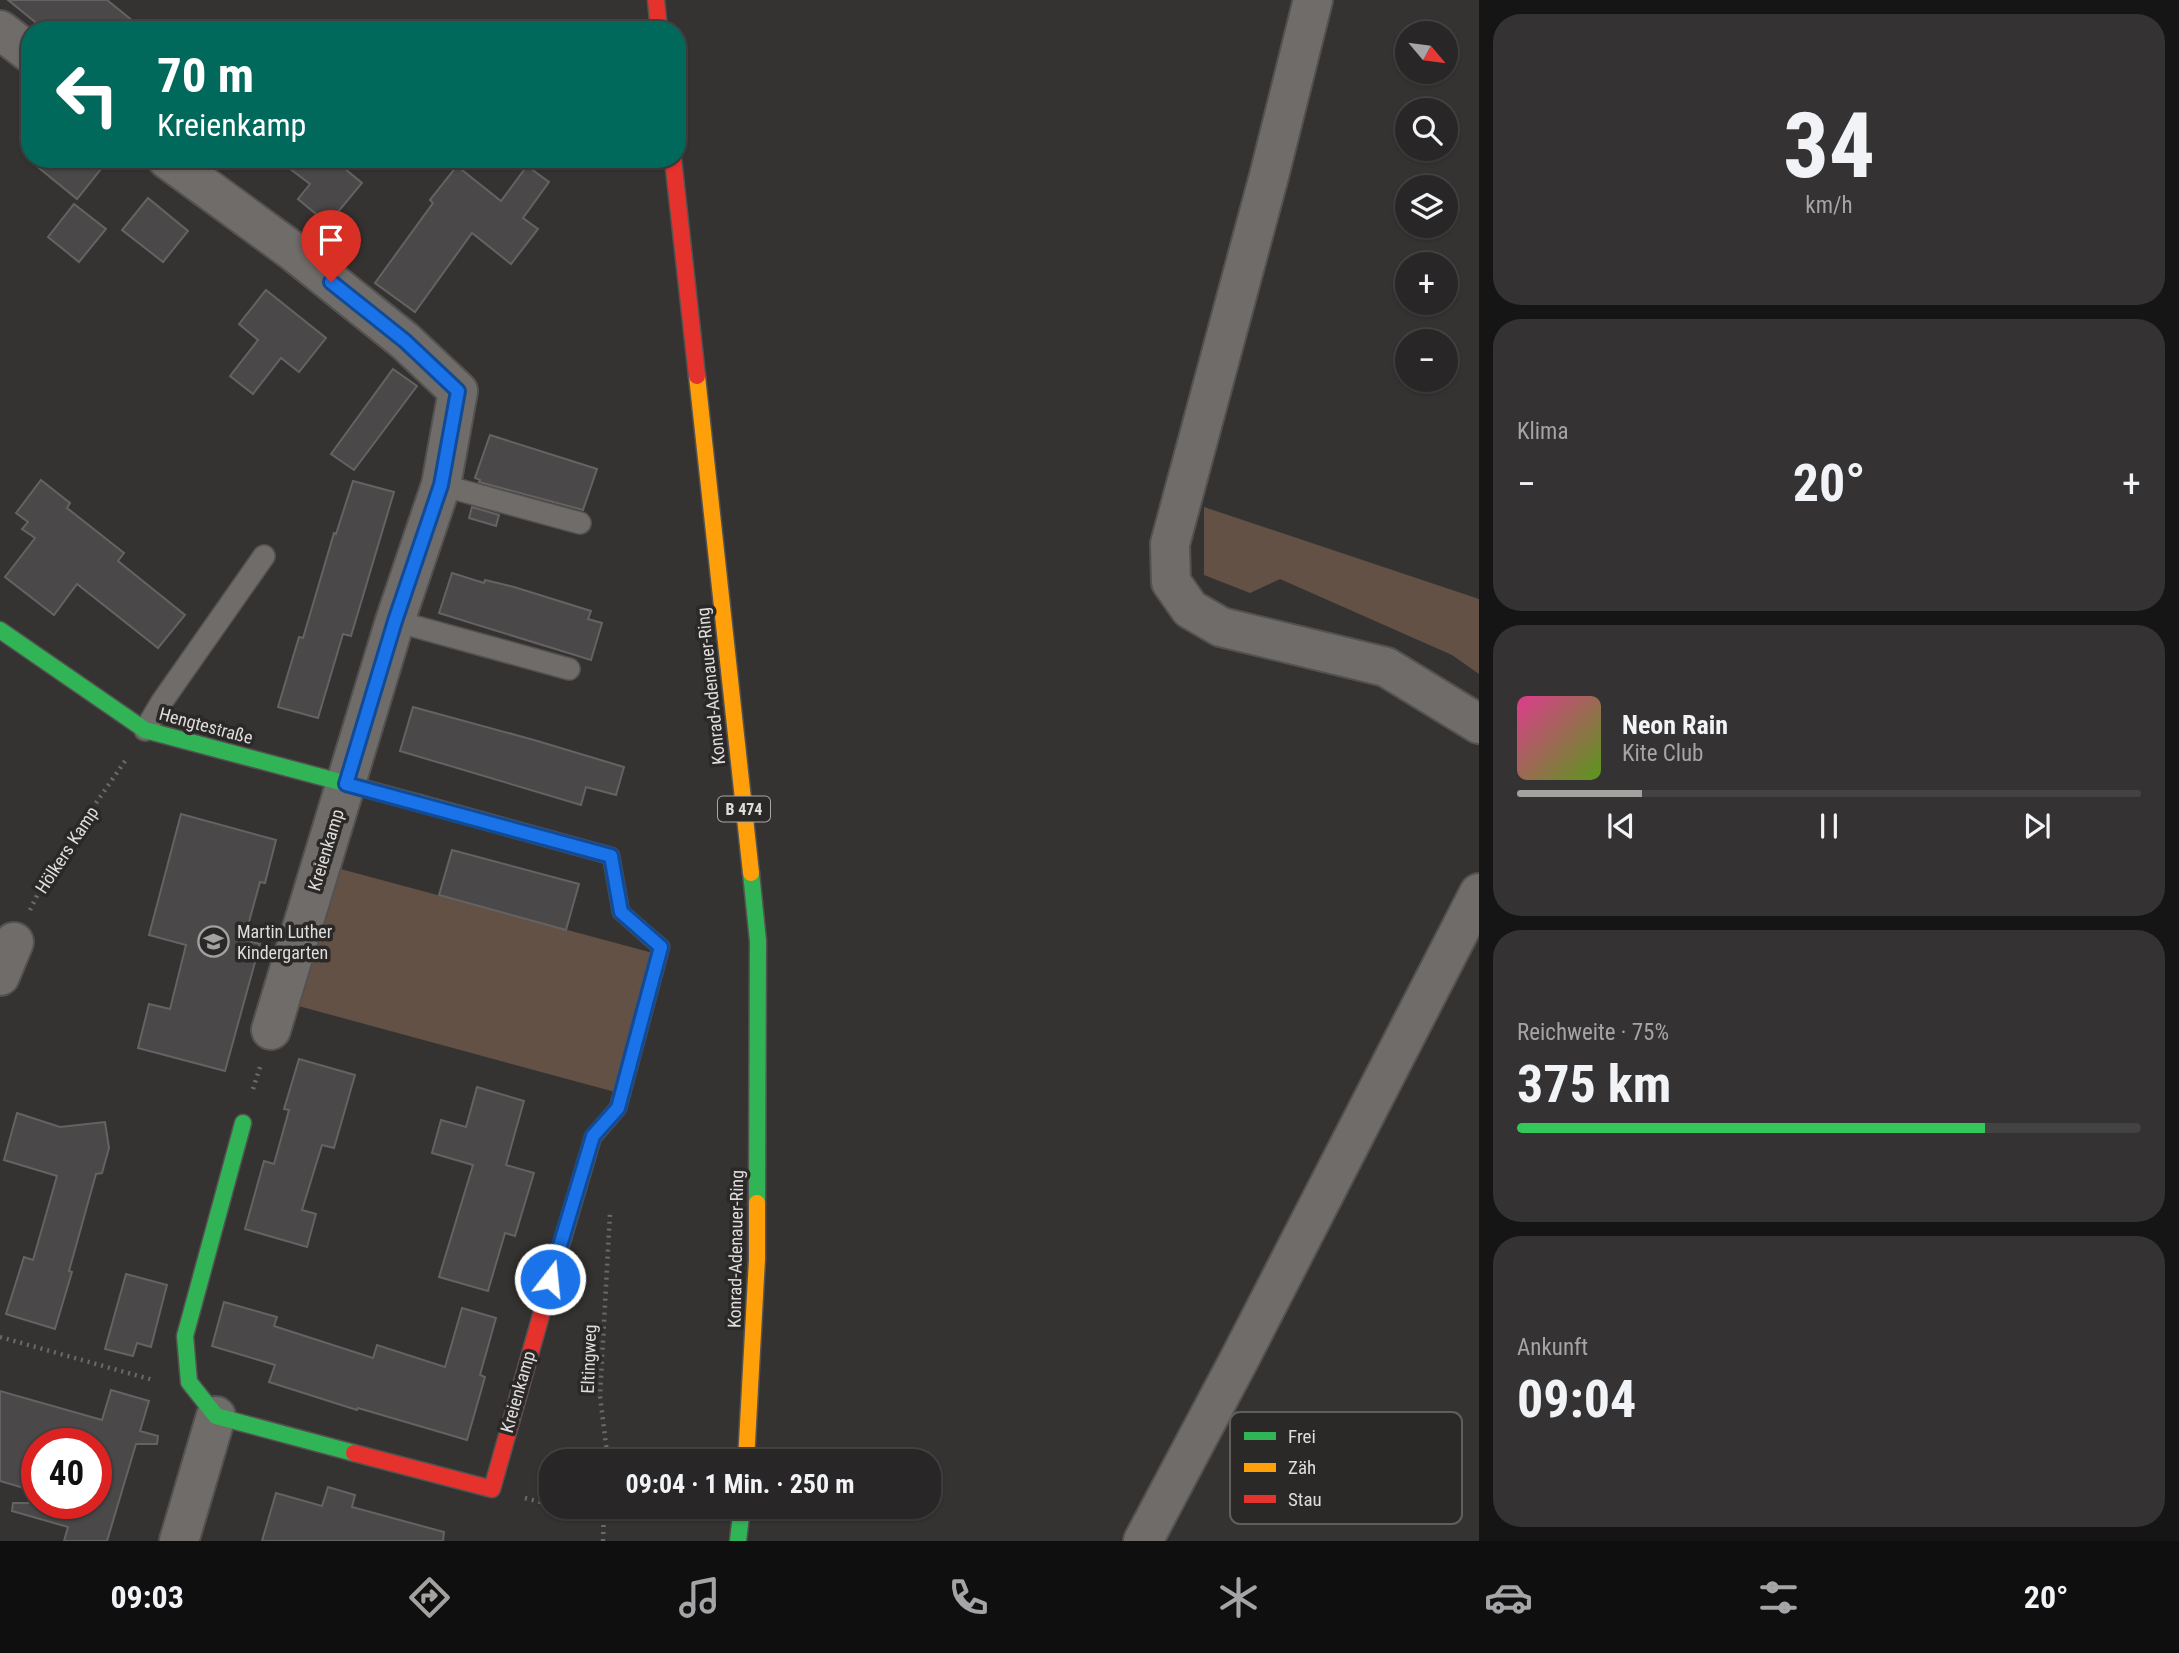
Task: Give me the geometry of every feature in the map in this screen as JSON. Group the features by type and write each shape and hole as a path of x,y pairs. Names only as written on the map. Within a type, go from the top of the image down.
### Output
{"street":[{"path":"656,0 658,21"},
{"path":"1313,0 1269,176 1170,544 1171,582 1190,608 1221,627 1387,667 1479,724"},
{"path":"0,30 21,46"},
{"path":"179,168 304,260 405,341 458,391 441,485 395,621 346,784"},
{"name":"Konrad-Adenauer-Ring","path":"674,168 758,941 757,1259 747,1449"},
{"name":"Hengtestraße","path":"0,630 145,730 346,784"},
{"name":"Kreienkamp","path":"216,1416 492,1489 581,1172 593,1136 618,1108 661,947 621,912 611,856 346,784 271,1030"},
{"path":"1143,1541 1479,892"},
{"path":"180,1541 216,1416 189,1382 185,1336 243,1124"},
{"path":"738,1541 741,1519"}],"lane":[{"path":"441,485 580,523"},
{"path":"145,730 264,556"},
{"path":"395,621 569,669"}],"path":[{"name":"Hölkers Kamp","path":"7,959 49,871 145,730"},
{"path":"243,1124 271,1030"},
{"name":"Eltingweg","path":"607,1449 600,1396 611,1203"},
{"path":"0,1337 146,1379 189,1382"},
{"path":"603,1519 603,1541"}],"shaded area":[{"path":"1204,507 1479,599 1479,674 1452,655 1280,579 1250,593 1204,575"},
{"path":"322,864 653,953 615,1092 280,1001"}],"building":[{"path":"8,0 107,0 133,21 34,21"},
{"path":"39,168 102,168 77,199"},
{"path":"289,168 344,168 362,183 328,224 298,199 310,184"},
{"path":"455,168 460,168 501,201 526,168 530,168 549,182 523,218 538,229 511,264 472,233 415,312 375,283 433,203 430,200"},
{"path":"148,198 188,231 163,262 122,230"},
{"path":"74,204 106,229 79,262 48,237"},
{"path":"266,290 326,338 299,372 281,358 253,394 230,376 258,340 239,324"},
{"path":"393,369 417,386 354,470 331,454"},
{"path":"490,435 597,469 583,510 479,482 480,480 475,478"},
{"path":"41,480 70,503 67,508 124,553 118,561 185,615 158,648 77,584 54,615 5,577 35,538 22,529 28,522 16,513"},
{"path":"353,481 394,492 351,636 343,634 318,718 278,707 299,637 303,638 334,533 336,534"},
{"path":"472,507 499,515 496,526 469,518"},
{"path":"452,573 484,583 485,580 514,587 591,611 588,619 602,623 591,660 439,613"},
{"path":"413,707 624,767 616,795 586,787 581,805 400,751"},
{"name":"Martin Luther Kindergarten","path":"181,814 276,840 265,883 260,882 244,940 260,944 225,1071 138,1048 149,1004 170,1009 186,945 149,935"},
{"path":"452,850 579,884 566,930 439,895"},
{"path":"299,1059 355,1075 334,1148 322,1145 302,1210 316,1214 307,1247 245,1229 264,1161 274,1164 289,1110 284,1109"},
{"path":"477,1087 524,1101 506,1165 534,1173 515,1236 505,1233 488,1291 439,1277 473,1165 432,1153 441,1120 466,1127"},
{"path":"17,1113 60,1127 105,1122 109,1148 102,1173 96,1174 55,1329 6,1314 24,1257 33,1260 57,1176 4,1160"},
{"path":"126,1274 167,1285 151,1347 137,1343 133,1356 105,1349"},
{"path":"224,1302 277,1317 274,1326 373,1358 377,1345 445,1367 462,1308 496,1318 480,1375 485,1377 467,1440 358,1408 357,1410 269,1382 275,1365 212,1346"},
{"path":"111,1390 149,1401 140,1431 158,1436 157,1444 136,1444 107,1541 64,1541 68,1527 40,1519 112,1519 112,1428 21,1428 21,1487 0,1481 0,1391 102,1420"},
{"path":"328,1487 355,1495 352,1507 444,1532 443,1541 262,1541 276,1493 322,1506"},
{"path":"13,1503 21,1503 21,1514 12,1511"}],"traffic: fast":[{"path":"0,630 145,730 419,803"},
{"path":"751,873 758,941 757,1203"},
{"path":"558,1255 593,1137 618,1108 661,947 647,935"},
{"path":"243,1123 185,1336 189,1382 216,1416 354,1453"},
{"path":"738,1541 741,1519"}],"traffic: slow":[{"path":"697,376 751,873"},
{"path":"419,803 611,856 621,912 647,935"},
{"path":"747,1449 757,1259 757,1203"}],"traffic: jam":[{"path":"656,0 658,21"},
{"path":"674,168 697,376"},
{"path":"354,1453 492,1489 558,1255"}],"place":[{"name":"Martin Luther Kindergarten","path":"214,942"}],"route":[{"path":"331,282 405,341 458,391 441,485 395,621 346,784 611,856 621,912 661,947 618,1108 593,1136 550,1279"}]}
